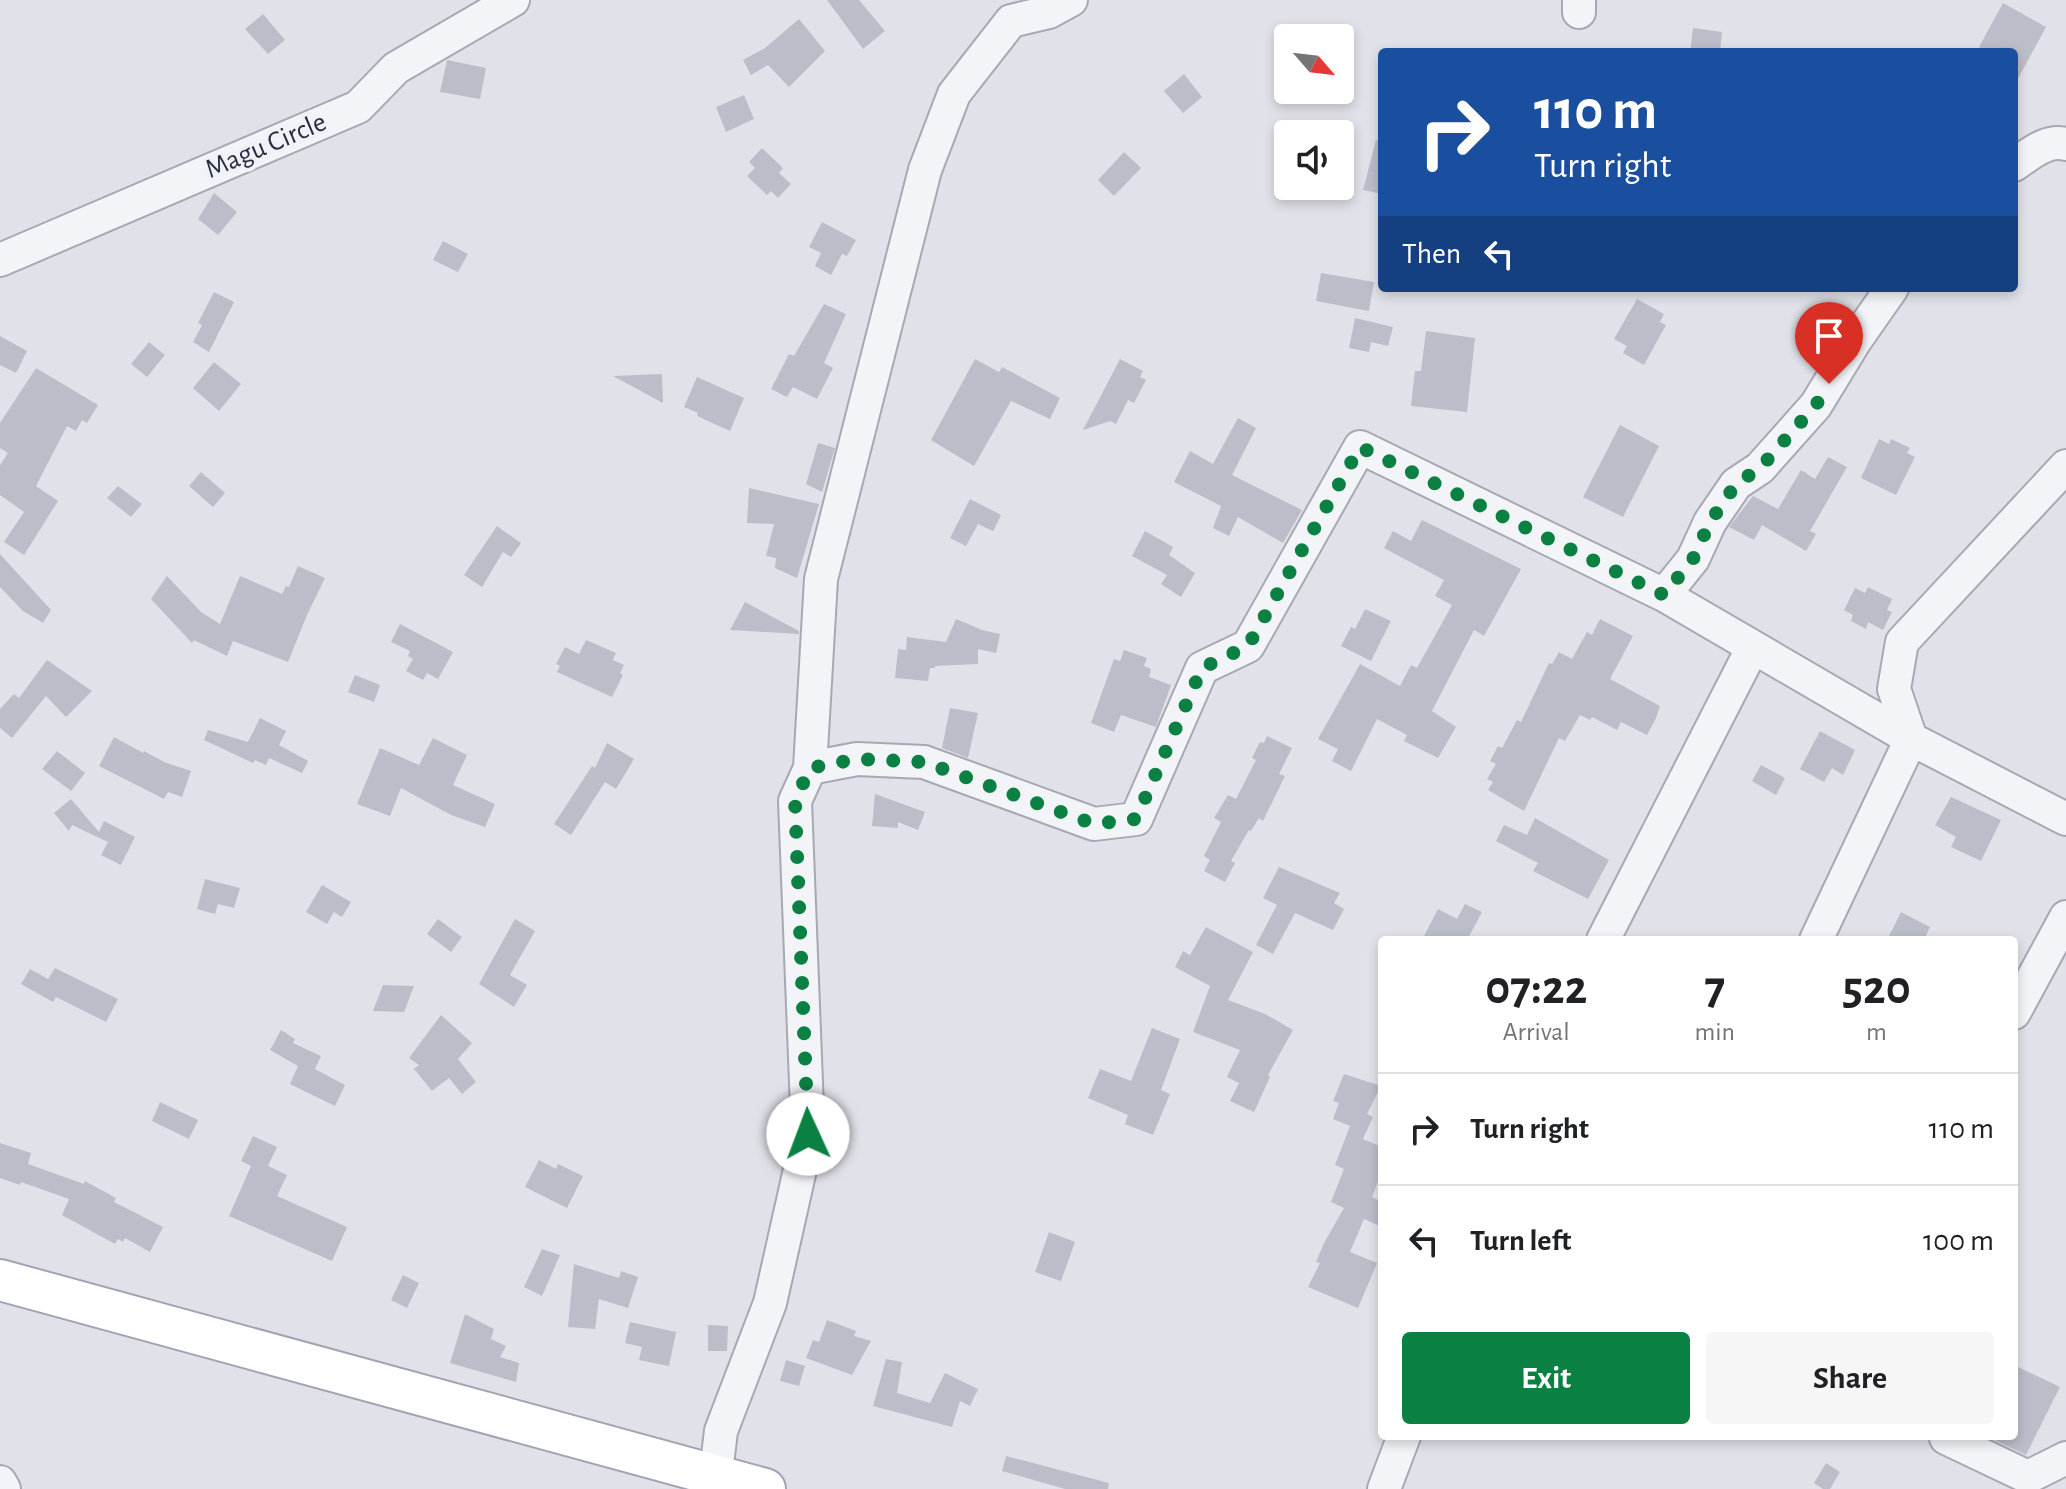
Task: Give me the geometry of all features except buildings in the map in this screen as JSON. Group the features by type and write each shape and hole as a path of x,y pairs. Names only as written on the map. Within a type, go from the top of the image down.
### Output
{"main road":[{"path":"0,1280 540,1426 715,1483 765,1489"}],"street":[{"name":"Magu Circle","path":"0,260 358,107 396,68 513,0"},
{"path":"715,1483 721,1431 770,1303 808,1134 795,801 810,768 821,579 925,170 954,94 1013,10 1049,12 1071,0"},
{"path":"2018,162 2039,147 2058,142 2066,144"},
{"path":"1664,595 1693,559 1710,522 1736,484 1760,468 1816,405 1889,292"},
{"path":"810,768 857,759 924,762 1094,824 1136,819 1202,668 1248,646 1360,447 1664,595 1911,739 2066,819"},
{"path":"1818,936 1911,739 1894,689 1902,642 2066,466"},
{"path":"1605,936 1753,647"},
{"path":"2018,1006 2066,917"},
{"path":"1384,1489 1402,1440"},
{"path":"1950,1440 2032,1485 2066,1458"},
{"path":"0,1482 4,1489"}],"route":[{"path":"808,1134 795,801 810,768 857,759 924,762 1094,824 1136,819 1202,668 1248,646 1360,447 1664,595 1693,559 1710,522 1736,484 1760,468 1816,405 1829,384"}]}
